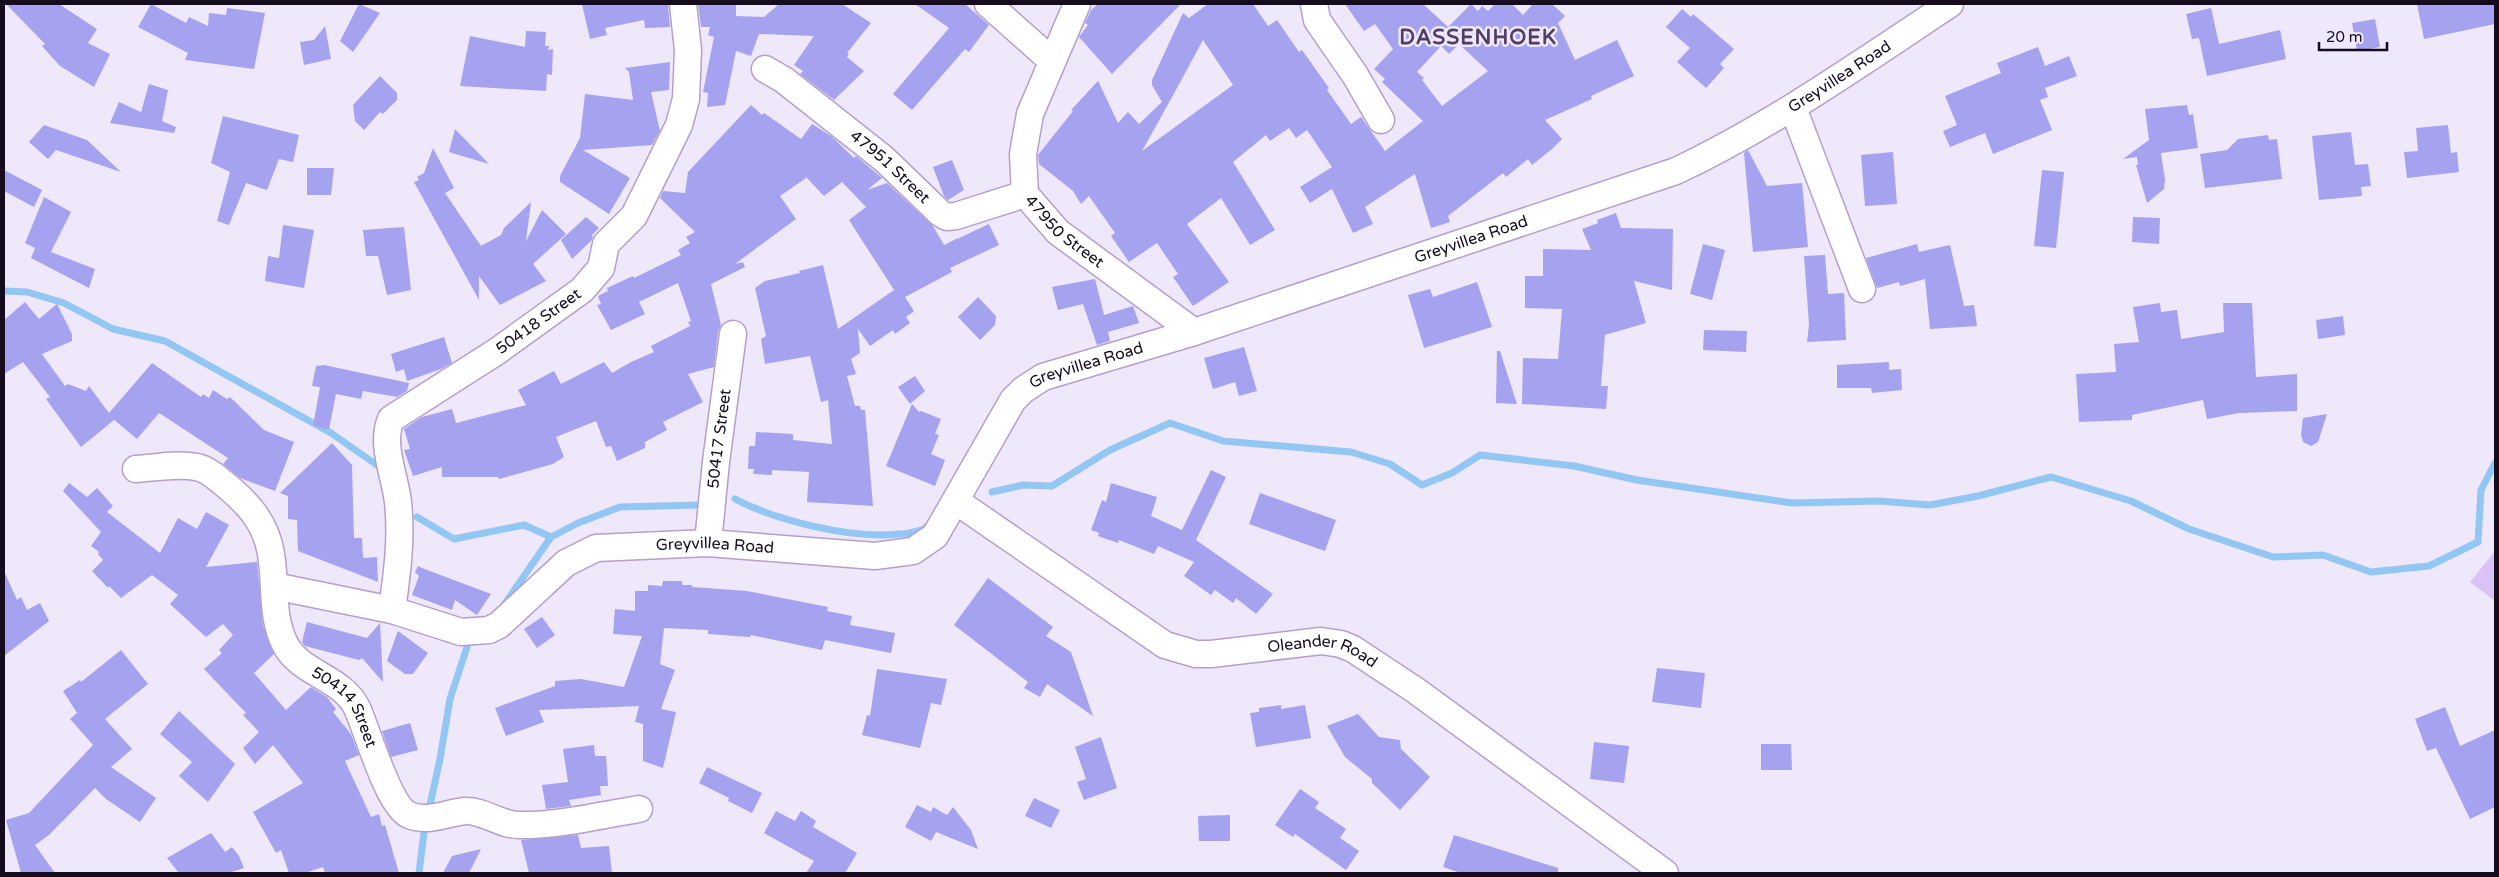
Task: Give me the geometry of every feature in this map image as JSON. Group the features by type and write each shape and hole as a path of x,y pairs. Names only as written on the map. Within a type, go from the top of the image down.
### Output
{"street":[{"name":"50418 Street","path":"392,610 399,562 400,534 398,502 388,448 387,433 391,419 496,352 582,290 602,268 606,244 634,216 680,124 686,99 688,50 683,4"},
{"path":"988,4 1051,60"},
{"name":"47950 Street","path":"1077,4 1051,60 1024,135 1025,194 1058,232 1194,332"},
{"path":"1314,4 1318,20 1355,75 1381,120"},
{"name":"Greyvillea Road","path":"274,586 392,610 461,632 489,630 506,620 566,563 579,554 596,548 708,543 875,556 913,551 935,536 1006,412 1023,390 1043,377 1194,332 1676,171 1711,155 1793,108 1950,4"},
{"name":"47951 Street","path":"765,69 784,80 884,159 940,213 947,217 956,216 1025,194"},
{"path":"1793,108 1862,289"},
{"name":"50417 Street","path":"708,543 716,462 733,334"},
{"name":"50414 Street","path":"136,470 197,467 213,475 244,500 257,515 266,533 271,554 278,624 290,653 298,661 344,690 350,697 356,706 394,799 409,815 430,819 465,811 510,824 531,825 639,809"},
{"name":"Oleander Road","path":"956,501 1165,645 1196,654 1322,641 1341,644 1416,690 1666,873"}],"shaded area":[{"path":"2495,551 2495,601 2470,582"}],"building":[{"path":"6,4 59,4 97,29 88,43 110,54 94,87 60,66 42,46 45,44"},
{"path":"151,4 186,23 189,17 208,26 209,13 226,15 227,8 265,13 254,69 185,60 188,53 138,27"},
{"path":"359,4 380,13 353,52 340,41"},
{"path":"582,4 668,4 670,27 645,28 644,20 605,28 607,35 590,39"},
{"path":"698,4 736,4 736,16 764,17 779,4 842,4 871,23 847,53 849,54 847,57 864,71 834,100 800,74 803,71 794,65 814,36 759,34 751,56 736,51 725,105 707,107 708,93 703,92 714,37 708,35 710,27 701,27"},
{"path":"915,4 965,4 989,25 969,52 965,49 912,110 893,94 949,28"},
{"path":"1098,4 1181,4 1112,74 1079,37 1088,25 1085,23 1091,10"},
{"path":"1208,4 1253,4 1268,26 1277,20 1299,52 1302,50 1329,88 1327,90 1351,124 1361,117 1385,151 1423,121 1382,82 1385,79 1374,69 1393,49 1375,24 1364,31 1345,4 1423,4 1448,27 1471,4 1478,11 1482,6 1488,11 1495,4 1512,4 1523,15 1533,4 1552,4 1565,16 1558,23 1575,60 1617,40 1634,76 1591,96 1592,99 1545,120 1562,139 1552,149 1532,165 1528,159 1506,177 1503,173 1448,216 1450,222 1431,228 1415,174 1365,207 1373,224 1353,233 1332,189 1310,203 1300,187 1332,167 1307,130 1296,138 1289,128 1270,141 1266,135 1233,162 1275,230 1250,245 1221,198 1187,224 1229,282 1193,306 1173,277 1178,274 1157,243 1129,262 1111,236 1115,233 1089,196 1081,204 1073,191 1039,164 1038,155 1073,111 1071,110 1098,81 1118,123 1128,112 1139,124 1162,102 1152,85 1152,80 1183,13 1189,18","holes":["1203,40 1233,85 1142,151 1171,99","1459,44 1488,71 1442,106 1422,80 1424,78 1417,72 1441,46 1449,54"]},
{"path":"2417,4 2495,4 2495,24 2424,39"},
{"path":"2211,8 2219,44 2280,30 2286,59 2207,76 2199,38 2192,39 2186,14"},
{"path":"1682,9 1691,17 1693,14 1734,49 1720,64 1724,68 1706,88 1677,62 1690,48 1666,27"},
{"path":"2375,19 2380,47 2357,51 2352,23"},
{"path":"325,26 331,59 304,65 300,42 314,40"},
{"path":"526,31 546,32 545,46 549,46 548,50 553,49 552,75 547,74 546,91 460,86 470,36 525,47"},
{"path":"2038,47 2045,66 2069,56 2077,76 2045,88 2048,97 2040,100 2052,130 1993,154 1985,133 1950,147 1943,131 1957,125 1945,96 2001,73 1997,63"},
{"path":"670,62 669,90 651,92 660,131 652,145 583,150 630,178 609,214 560,182 560,176 580,138 585,94 633,100 629,72 625,68"},
{"path":"380,76 397,93 397,100 383,114 380,112 364,130 355,121 353,105"},
{"path":"149,84 168,90 162,121 176,127 174,133 110,123 119,102 141,112"},
{"path":"751,105 762,115 764,113 801,139 812,124 831,136 854,158 856,156 882,178 867,190 887,183 933,226 944,245 958,238 960,240 959,238 989,224 999,245 950,268 952,272 905,297 914,311 906,317 910,323 895,334 893,330 870,346 858,329 860,353 851,359 856,374 847,376 855,406 860,406 861,410 865,410 873,506 807,502 809,472 772,470 772,475 753,474 754,469 748,469 749,446 755,446 756,432 793,434 793,440 832,444 828,400 821,402 810,356 765,364 761,339 766,336 755,288 765,281 800,273 799,271 823,265 838,329 894,290 849,220 866,207 842,182 824,196 805,176 806,178 780,196 796,219 735,264 743,262 745,267 711,284 721,325 718,332 714,367 688,374 703,402 663,422 667,430 645,442 645,448 617,461 611,446 606,447 596,421 556,437 564,457 553,464 499,479 498,477 442,477 442,467 413,476 404,450 410,449 404,429 422,417 452,409 456,423 526,405 518,390 554,371 561,384 604,362 612,373 654,352 651,346 690,326 688,322 691,321 678,283 639,302 645,314 611,330 597,305 601,304 598,296 608,291 607,288 633,276 634,278 681,255 678,250 690,243 686,237 695,232 660,198 663,191 685,193 688,172"},
{"path":"2187,105 2189,115 2193,114 2198,148 2161,153 2165,180 2164,189 2147,203 2136,165 2138,165 2137,157 2123,159 2149,140 2145,109"},
{"path":"223,116 299,135 293,162 279,159 267,190 246,183 229,225 217,221 230,172 211,163"},
{"path":"44,125 87,140 121,172 56,150 48,159 29,142"},
{"path":"2448,125 2451,153 2457,152 2459,172 2407,178 2404,152 2418,151 2416,128"},
{"path":"455,129 489,164 449,152"},
{"path":"2351,132 2355,165 2368,164 2371,186 2361,187 2362,196 2319,200 2312,136"},
{"path":"2268,135 2269,140 2277,139 2282,179 2205,188 2200,154 2227,150 2238,139"},
{"path":"433,148 454,188 445,193 481,246 501,235 504,228 531,202 526,241 542,210 566,234 533,264 546,281 500,305 479,276 479,300 414,182 419,180 417,177 424,173"},
{"path":"1748,150 1767,186 1802,183 1808,247 1753,252 1744,153"},
{"path":"1893,152 1897,204 1865,206 1861,155"},
{"path":"952,160 964,190 948,200 944,196 933,167"},
{"path":"307,168 334,168 331,195 307,195"},
{"path":"4,170 42,190 34,207 4,191"},
{"path":"2042,170 2064,172 2056,248 2034,246"},
{"path":"44,197 71,212 51,252 95,269 89,288 31,258 35,248 25,243"},
{"path":"1616,213 1621,228 1673,229 1672,290 1634,281 1646,323 1605,335 1601,386 1608,386 1606,409 1522,404 1523,358 1558,359 1562,309 1525,308 1525,276 1543,276 1543,249 1591,250 1582,229 1598,223 1597,220"},
{"path":"586,217 599,228 592,235 591,241 572,259 561,240"},
{"path":"2133,217 2160,218 2159,244 2132,242"},
{"path":"283,225 314,230 304,288 265,281 268,256 279,258"},
{"path":"404,227 411,290 387,295 378,256 366,256 363,230"},
{"path":"1703,244 1725,250 1712,300 1690,294"},
{"path":"1917,244 1919,252 1950,245 1964,306 1974,305 1977,326 1930,329 1925,279 1900,286 1899,282 1877,288 1866,258"},
{"path":"1825,255 1828,294 1844,293 1846,340 1807,342 1809,324 1804,256"},
{"path":"1095,279 1104,315 1133,306 1139,323 1108,332 1110,341 1097,345 1083,304 1058,310 1052,287"},
{"path":"1477,282 1492,327 1424,348 1408,295 1430,289 1433,297"},
{"path":"978,297 996,316 995,325 980,340 958,317"},
{"path":"25,302 39,319 57,304 72,334 72,341 42,354 65,386 68,384 86,391 89,386 109,413 152,363 201,397 203,394 209,398 213,390 227,399 230,397 264,430 294,442 275,491 240,478 223,464 228,458 159,413 137,439 113,419 81,447 46,399 50,397 23,362 4,374 4,320"},
{"path":"2160,303 2161,312 2177,310 2181,339 2224,332 2223,303 2252,303 2256,377 2297,374 2297,411 2239,413 2207,419 2203,400 2132,415 2132,420 2079,422 2076,374 2116,372 2114,344 2139,342 2133,307"},
{"path":"2343,316 2345,335 2318,339 2316,320"},
{"path":"1704,330 1747,331 1746,352 1703,350"},
{"path":"444,337 452,363 407,381 404,369 396,372 391,354"},
{"path":"1244,347 1257,391 1239,396 1235,382 1213,389 1204,358"},
{"path":"1497,351 1500,351 1517,404 1496,403"},
{"path":"1889,362 1889,370 1901,369 1902,390 1872,393 1871,388 1837,388 1837,365"},
{"path":"324,365 409,383 407,391 397,397 363,391 361,399 336,394 329,429 313,426 320,387 312,386 316,366"},
{"path":"915,376 925,391 910,404 898,387"},
{"path":"912,404 919,412 921,411 941,419 935,434 939,435 931,454 945,460 935,486 886,466"},
{"path":"2327,414 2318,442 2311,446 2303,442 2301,435 2303,418"},
{"path":"332,443 352,465 354,538 362,538 363,558 377,557 378,582 298,551 297,520 288,519 288,496 280,493"},
{"path":"1211,470 1226,477 1196,540 1273,594 1256,614 1236,598 1233,603 1215,590 1211,595 1184,576 1194,562 1158,546 1154,554 1119,540 1118,543 1098,536 1099,533 1091,530 1102,500 1106,502 1111,483 1157,497 1151,516 1182,530"},
{"path":"69,483 87,497 97,488 113,506 107,512 160,553 178,518 197,529 206,512 229,525 206,567 257,562 263,625 274,654 254,673 286,710 311,687 327,697 336,709 333,712 351,734 359,755 345,761 371,817 379,814 382,826 385,825 399,873 325,873 323,867 305,873 289,873 281,850 276,853 253,812 303,783 273,745 255,764 243,748 259,732 243,715 246,713 204,669 222,653 219,650 233,635 223,624 206,637 170,604 178,595 152,575 121,598 109,586 108,588 92,571 103,560 98,554 99,552 91,546 101,532 63,491"},
{"path":"1260,493 1336,520 1325,551 1249,524"},
{"path":"418,566 491,594 477,615 455,600 452,610 412,595 419,576 415,572"},
{"path":"4,571 17,600 21,597 27,610 40,603 49,621 4,656"},
{"path":"988,578 1053,627 1046,636 1071,652 1093,716 1047,684 1040,697 1024,688 1028,682 954,625"},
{"path":"663,581 682,581 682,585 692,585 692,587 747,591 828,607 827,611 852,616 850,625 895,633 891,653 825,640 822,650 751,635 750,637 708,634 708,630 664,628 660,664 675,670 661,709 676,712 663,768 643,761 643,724 635,722 639,706 539,710 544,722 506,736 495,708 555,686 555,681 581,679 624,687 642,636 613,634 615,609 635,611 635,591 648,591 648,585 662,586"},
{"path":"542,617 555,635 537,648 524,629"},
{"path":"307,622 367,638 380,623 383,682 362,658 359,660 305,646 302,642"},
{"path":"398,631 428,653 413,674 405,674 387,661"},
{"path":"121,650 148,684 105,719 132,749 111,767 156,798 140,822 106,799 95,788 49,835 35,845 55,873 21,873 6,820 29,813 93,745 70,719 77,713 63,691 80,680 81,682"},
{"path":"1657,668 1705,673 1701,708 1652,702"},
{"path":"877,669 947,679 941,705 931,703 920,748 862,735 867,715 870,716"},
{"path":"1281,705 1281,709 1305,705 1311,738 1256,747 1250,713 1259,712 1259,708"},
{"path":"2445,707 2460,746 2495,730 2495,807 2470,819 2436,748 2427,751 2415,719"},
{"path":"179,711 235,764 208,802 179,776 192,762 160,734"},
{"path":"1358,714 1379,737 1400,740 1401,749 1430,777 1400,810 1372,783 1372,779 1345,757 1327,726"},
{"path":"410,723 418,750 391,757 382,731"},
{"path":"1101,737 1117,788 1084,800 1077,782 1086,779 1075,747"},
{"path":"1594,742 1629,746 1624,783 1590,779"},
{"path":"1761,744 1791,744 1792,770 1761,770"},
{"path":"594,745 595,756 606,756 608,786 600,786 601,795 569,800 571,806 546,809 542,785 568,782 563,749"},
{"path":"707,767 762,793 752,813 728,801 729,798 699,783"},
{"path":"1300,789 1319,802 1315,808 1346,829 1340,838 1359,851 1346,870 1295,834 1293,837 1275,825"},
{"path":"1034,798 1060,810 1051,828 1025,816"},
{"path":"917,805 931,812 933,807 947,815 953,807 971,830 978,849 936,832 931,841 905,827"},
{"path":"776,811 795,821 801,811 816,821 813,827 857,853 845,873 806,873 814,861 764,833"},
{"path":"1230,815 1230,841 1199,841 1198,816"},
{"path":"211,833 225,852 232,847 239,856 244,868 228,873 179,873 167,858"},
{"path":"578,835 581,848 609,846 612,873 529,873 521,840"},
{"path":"1454,835 1558,868 1558,873 1461,873 1443,867"},
{"path":"481,849 469,873 443,873 452,856"}],"waterway":[{"path":"4,291 27,292 64,303 113,329 165,341 331,433 384,470"},
{"path":"992,492 1023,485 1052,486 1110,450 1170,423 1223,441 1351,452 1390,464 1422,485 1452,473 1480,455 1574,466 1637,480 1792,503 1879,501 1930,505 1978,496 2051,477 2131,501 2189,529 2273,557 2323,555 2371,572 2429,566 2478,542 2481,490 2495,463"},
{"path":"735,499 793,521 837,531 880,535 902,534 925,529 927,526"},
{"path":"504,605 551,537 578,523 620,507 699,505"},
{"path":"417,517 454,539 524,525 551,537"},
{"path":"428,814 450,699 469,641"},
{"path":"419,873 425,824"}],"district":[{"name":"DASSENHOEK","path":"1478,37"}]}
